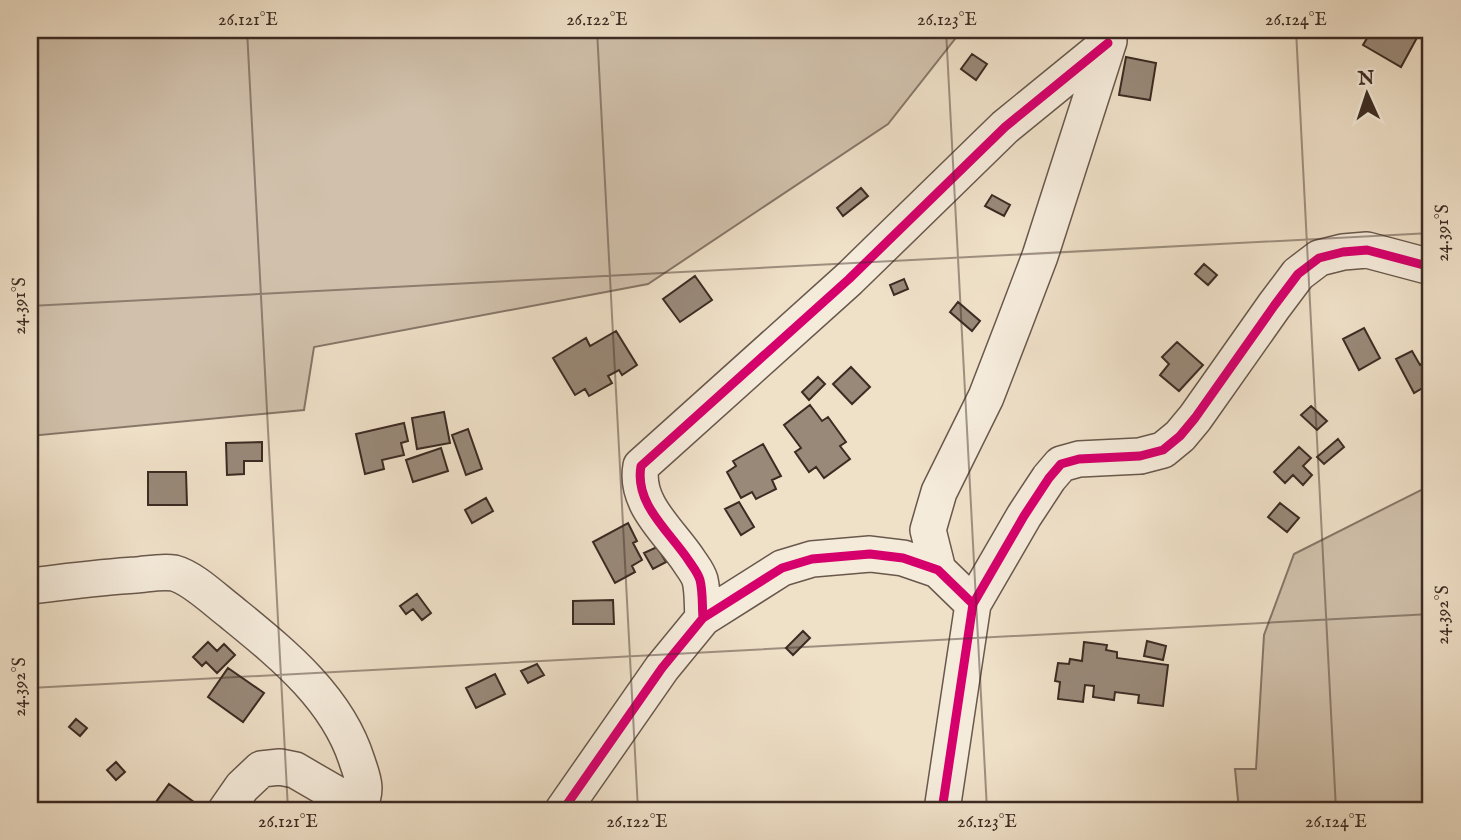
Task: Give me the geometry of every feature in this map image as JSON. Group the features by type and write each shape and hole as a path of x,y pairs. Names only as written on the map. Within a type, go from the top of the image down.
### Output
{"street":[{"path":"938,570 928,530 939,492 986,397 1018,316 1111,36"},
{"path":"704,618 700,578 678,544 650,510 641,491 641,466 849,279 1005,127 1111,36"},
{"path":"942,810 974,604 1024,516 1061,464 1079,459 1140,456 1163,450 1180,436 1195,418 1298,274 1319,258 1367,250 1431,267"},
{"path":"563,810 662,668 704,618 782,568 812,559 870,554 903,558 938,570 974,604"},
{"path":"30,586 164,572 186,578 255,632 307,679 321,695 351,742 365,784 361,808 295,771 280,767 261,769 242,787 226,810"}],"shaded area":[{"path":"30,30 962,30 888,124 648,284 314,347 304,410 30,436"},
{"path":"1431,485 1431,810 1239,810 1235,769 1256,769 1264,635 1294,554"}],"building":[{"path":"1372,30 1411,30 1419,34 1401,67 1363,45"},
{"path":"972,54 987,64 976,80 961,69"},
{"path":"1126,57 1156,63 1150,100 1119,95"},
{"path":"861,188 868,196 843,216 837,208"},
{"path":"992,195 1010,205 1004,216 985,206"},
{"path":"1204,264 1217,275 1208,285 1195,274"},
{"path":"695,276 712,300 680,322 663,299"},
{"path":"904,279 908,289 894,295 890,285"},
{"path":"958,302 980,321 972,331 950,312"},
{"path":"1364,328 1380,358 1359,370 1343,339"},
{"path":"616,331 637,365 622,375 619,370 608,376 612,383 589,396 585,389 575,395 553,358 586,338 590,346"},
{"path":"1177,342 1203,365 1179,391 1160,375 1169,364 1162,357"},
{"path":"1412,351 1420,365 1431,359 1431,383 1414,393 1396,359"},
{"path":"851,367 870,387 852,404 833,384"},
{"path":"818,377 825,384 809,400 802,392"},
{"path":"810,405 822,421 828,417 846,442 840,446 850,459 824,478 816,467 809,472 795,452 801,448 784,425"},
{"path":"1311,406 1327,421 1317,430 1301,415"},
{"path":"444,412 450,443 417,449 412,418"},
{"path":"404,423 408,441 401,443 404,455 382,460 384,469 365,474 356,434"},
{"path":"468,429 482,469 466,475 452,435"},
{"path":"1338,439 1344,447 1324,464 1317,457"},
{"path":"262,442 262,461 244,461 244,474 227,475 226,443"},
{"path":"763,444 781,476 772,480 776,489 756,499 752,492 741,498 727,472 736,466 733,461"},
{"path":"1299,447 1311,458 1303,466 1312,475 1303,485 1293,475 1285,483 1274,472"},
{"path":"441,448 448,471 413,482 406,460"},
{"path":"148,472 186,472 187,505 148,505"},
{"path":"486,498 493,511 472,523 465,510"},
{"path":"739,502 754,527 741,535 725,509"},
{"path":"1280,503 1299,518 1287,532 1268,517"},
{"path":"628,523 637,541 633,543 642,560 632,566 635,572 615,583 593,542"},
{"path":"657,547 666,562 653,569 644,553"},
{"path":"417,594 431,613 422,620 413,609 406,614 400,606"},
{"path":"613,600 614,624 573,624 573,601"},
{"path":"803,631 810,638 793,655 786,648"},
{"path":"1147,641 1166,646 1163,660 1144,656"},
{"path":"208,642 217,651 224,644 235,655 217,673 206,662 202,666 193,657"},
{"path":"1084,642 1107,645 1106,650 1117,652 1117,658 1168,665 1163,706 1138,703 1139,695 1115,692 1114,700 1093,697 1094,686 1085,685 1083,702 1058,699 1060,682 1055,681 1058,663 1069,664 1070,659 1082,661"},
{"path":"537,664 544,675 528,683 521,671"},
{"path":"228,668 264,693 243,722 208,697"},
{"path":"495,674 505,694 476,708 466,688"},
{"path":"76,719 87,728 80,736 69,727"},
{"path":"116,762 125,772 116,780 107,770"},
{"path":"169,784 205,810 151,809"}],"cycle path":[{"path":"703,618 699,577 648,505 640,480 641,466 849,279 1005,127 1108,43"},
{"path":"973,604 1024,516 1061,464 1079,459 1140,456 1163,450 1180,436 1195,418 1298,274 1319,258 1367,250 1431,267"},
{"path":"563,810 662,668 703,618 782,568 812,559 870,554 903,558 938,570 973,604 942,810"}]}
